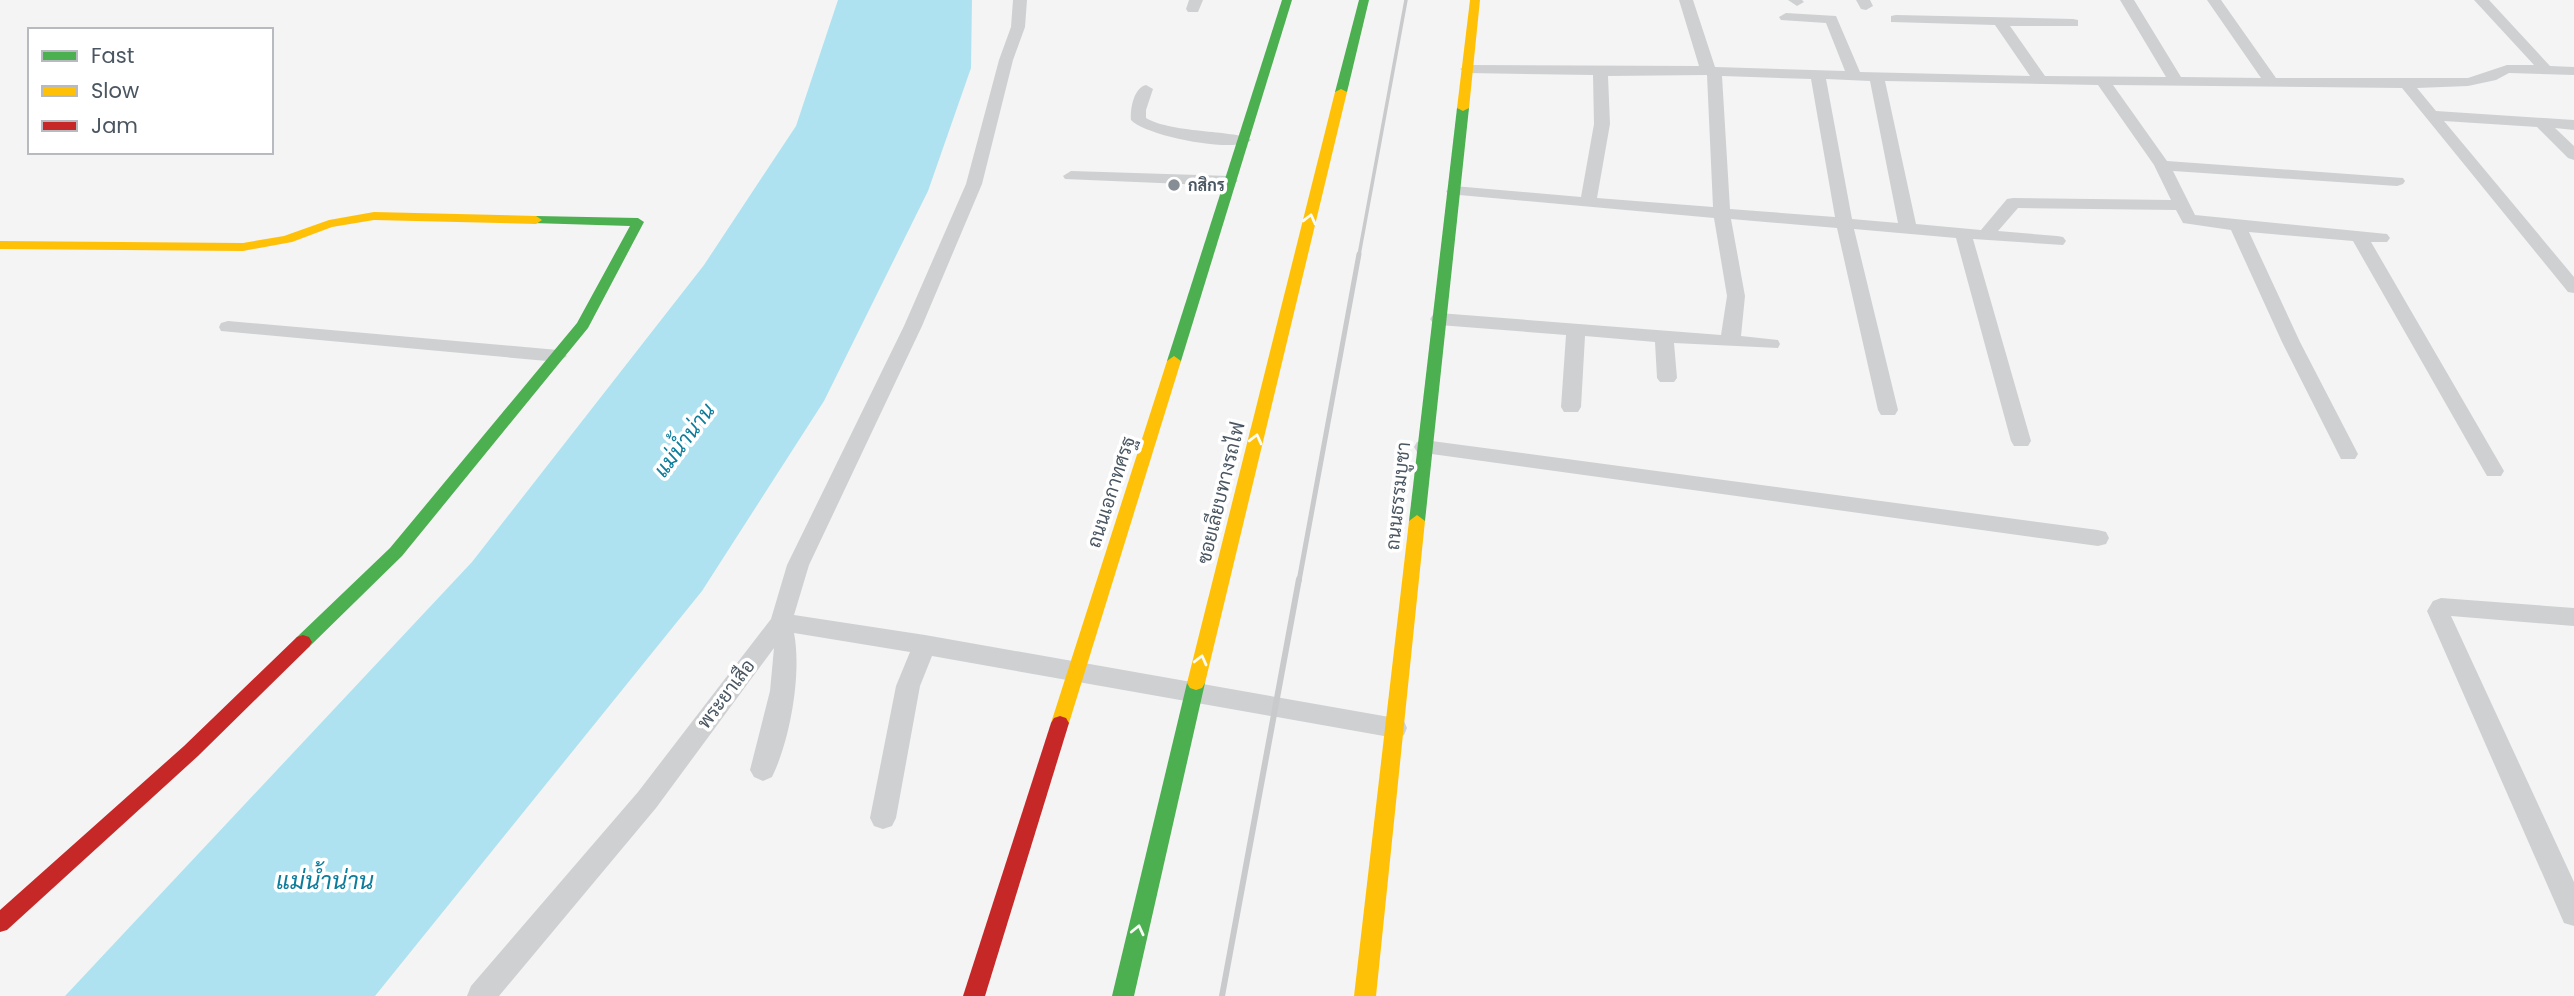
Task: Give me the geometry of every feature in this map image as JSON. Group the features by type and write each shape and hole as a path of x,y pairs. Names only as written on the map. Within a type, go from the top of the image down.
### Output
{"street":[{"path":"763,770 782,691 786,650 781,622 798,565 914,326 974,184 1006,60 1018,27 1020,0"},
{"name":"ถนนเอกาทศรฐ","path":"974,996 1287,0"},
{"name":"ซอยเลียบทางรถไฟ","path":"1123,996 1193,695 1364,0"},
{"name":"ถนนธรรมบูชา","path":"1364,996 1475,0"},
{"path":"1686,0 1712,71 1722,213 1736,296 1733,332 1731,338 1723,341"},
{"path":"2127,0 2175,80"},
{"path":"2214,0 2271,82"},
{"path":"2481,0 2545,69"},
{"path":"1786,18 1831,19 1854,76"},
{"path":"1896,19 2073,23"},
{"path":"2000,22 2041,80"},
{"path":"1467,69 2406,84 2468,82 2491,77 2507,69 2574,71"},
{"path":"1588,202 1602,124 1600,71"},
{"path":"1818,75 1844,223 1888,410"},
{"path":"1876,76 1908,228"},
{"path":"2102,80 2162,165 2189,219 2381,239"},
{"path":"2406,84 2574,288"},
{"path":"1146,89 1138,110 1139,120 1147,126 1166,131 1243,140"},
{"path":"2431,116 2574,125"},
{"path":"2543,125 2566,139 2574,155"},
{"path":"2162,165 2397,181"},
{"path":"1071,176 1230,181"},
{"path":"1454,191 2057,241"},
{"path":"1985,235 2013,203 2183,205"},
{"path":"0,244 243,247 286,239 329,223 374,216 638,222 583,325 396,552 191,751 0,923"},
{"path":"2238,226 2291,342 2348,454"},
{"path":"1963,233 2021,441"},
{"path":"2359,237 2494,471"},
{"path":"1439,319 1771,344"},
{"path":"228,327 558,356"},
{"path":"1571,407 1576,330"},
{"path":"1664,336 1667,378"},
{"path":"1424,447 2098,538"},
{"path":"2574,617 2448,607 2441,607 2438,611 2574,914"},
{"path":"781,622 925,644 1193,695 1395,728"},
{"name":"พระยาเสือ","path":"481,996 647,800 781,622"},
{"path":"883,818 908,686 925,644"}],"water":[{"name":"แม่น้ำน่าน","path":"838,0 972,0 971,68 928,191 824,401 702,591 375,996 65,996 472,562 704,265 796,126"}],"railway":[{"path":"1359,255 1406,0"},
{"path":"1299,581 1359,254"},
{"path":"1222,996 1299,579"}],"traffic: fast":[{"path":"1174,361 1287,0"},
{"path":"1341,92 1364,0"},
{"path":"1417,521 1463,108"},
{"path":"303,642 396,552 583,325 638,222 536,220"},
{"path":"1123,996 1196,683"}],"traffic: slow":[{"path":"1463,108 1475,0"},
{"path":"1196,683 1341,92"},
{"path":"0,245 243,247 287,239 329,224 374,216 536,220"},
{"path":"1060,723 1174,361"},
{"path":"1365,996 1417,521"}],"traffic: jam":[{"path":"0,923 191,751 303,642"},
{"path":"974,996 1060,723"}],"place":[{"name":"กสิกร","path":"1174,185"}]}
